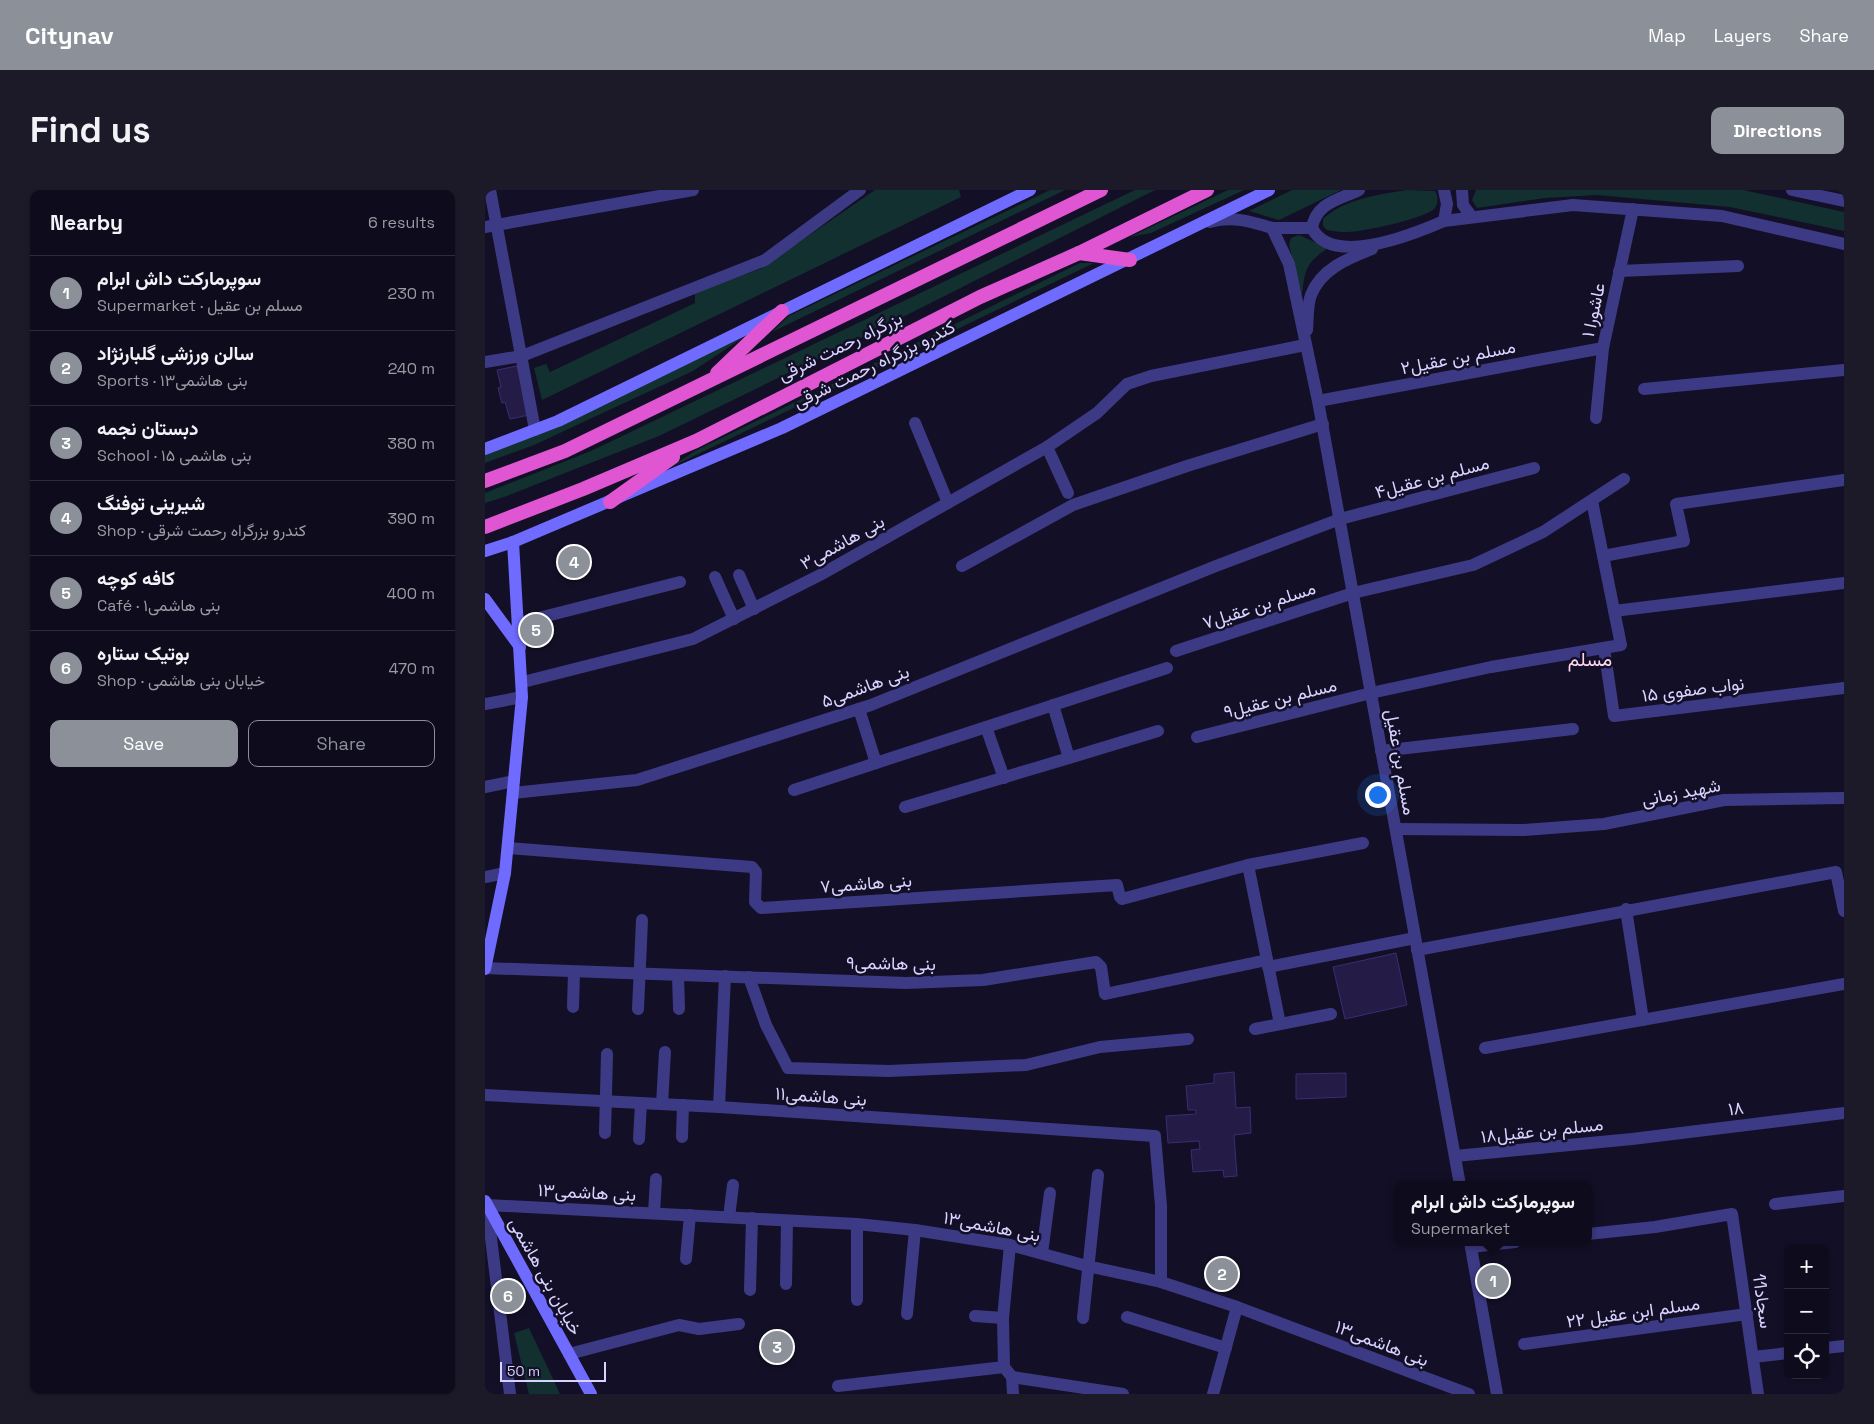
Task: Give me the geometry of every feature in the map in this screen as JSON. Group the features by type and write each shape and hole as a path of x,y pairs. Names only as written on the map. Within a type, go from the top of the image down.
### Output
{"highway":[{"name":"بزرگراه رحمت شرقی","path":"485,481 565,451 1101,190"},
{"name":"بزرگراه رحمت شرقی","path":"485,527 583,489 696,441 963,306 1079,253 1207,190"},
{"path":"1079,253 1130,260"},
{"path":"708,382 781,311"},
{"path":"610,502 696,441"}],"main road":[{"path":"485,449 535,430 781,311 1018,193 1030,190"},
{"name":"کندرو بزرگراه رحمت شرقی","path":"485,551 513,542 610,502 782,428 1130,260 1269,190"},
{"path":"485,969 505,873 523,697 513,542"},
{"path":"485,599 520,647"},
{"name":"خیابان بنی هاشمی","path":"486,1203 591,1394"}],"street":[{"path":"490,190 491,226 522,356 535,430"},
{"path":"491,226 693,190"},
{"path":"485,362 522,356 765,260 860,190"},
{"path":"1312,228 1314,218 1319,209 1359,190"},
{"path":"1443,221 1447,204 1444,190"},
{"path":"1462,190 1463,205 1472,217"},
{"path":"1792,190 1809,192 1844,202"},
{"path":"1305,345 1310,296 1321,276 1347,259 1443,221 1573,205 1722,216 1844,244"},
{"name":"عاشورا ۱","path":"1596,418 1603,348 1633,209"},
{"path":"1197,225 1224,218 1249,221 1271,228 1312,228 1325,242 1344,247 1391,240"},
{"name":"مسلم بن عقیل","path":"1271,228 1289,264 1305,345 1319,401 1459,1181"},
{"path":"1619,271 1738,266"},
{"name":"بنی هاشمی۳","path":"523,682 693,639 754,609 820,575 1047,447 1097,413 1127,384 1151,376 1305,345"},
{"name":"مسلم بن عقیل۲","path":"1319,401 1603,348"},
{"path":"1644,389 1844,370"},
{"path":"915,423 948,503"},
{"path":"963,566 1073,506 1187,466 1323,424"},
{"path":"1047,447 1068,493"},
{"name":"مسلم بن عقیل۴","path":"1216,566 1340,519 1534,468"},
{"name":"مسلم بن عقیل۷","path":"1176,651 1353,593 1473,565 1543,532 1624,479"},
{"path":"1603,556 1684,541 1676,504 1844,480"},
{"path":"1592,501 1621,645 1604,648"},
{"name":"بنی هاشمی۵","path":"485,787 637,780 859,709 1216,566"},
{"path":"739,575 754,609"},
{"path":"715,576 733,619"},
{"path":"519,623 680,582"},
{"path":"1614,611 1844,583"},
{"name":"مسلم بن عقیل۹","path":"1197,737 1371,694 1491,667 1604,648"},
{"name":"نواب صفوی ۱۵","path":"1604,648 1614,716 1844,688"},
{"path":"794,790 1167,668"},
{"path":"485,704 523,697"},
{"path":"1053,705 1069,758"},
{"path":"859,709 876,763"},
{"path":"986,727 1004,778"},
{"path":"1381,751 1505,735 1573,729"},
{"path":"905,807 1158,731"},
{"name":"شهید زمانی","path":"1395,829 1525,830 1603,824 1724,800 1844,798"},
{"path":"1280,1024 1248,865 1363,843"},
{"name":"بنی هاشمی۷","path":"508,848 752,867 756,872 755,902 761,908 1117,885 1120,897 1122,898 1248,865"},
{"path":"1268,963 1416,944 1566,921 1836,872 1844,911"},
{"path":"485,877 505,873"},
{"path":"1626,909 1643,1020"},
{"path":"638,1009 642,920"},
{"name":"بنی هاشمی۹","path":"485,969 906,983 983,980 1096,962 1101,967 1105,994 1268,963"},
{"path":"573,1007 574,972"},
{"path":"678,975 679,1009"},
{"path":"719,1107 725,976"},
{"path":"749,977 766,1025 788,1068 889,1071 1026,1065 1100,1047 1188,1039"},
{"path":"1485,1048 1844,984"},
{"path":"1255,1029 1331,1014"},
{"path":"662,1104 665,1052"},
{"path":"605,1133 607,1054"},
{"name":"بنی هاشمی۱۱","path":"485,1095 719,1107 1155,1136 1161,1206 1161,1282"},
{"path":"639,1138 641,1103"},
{"path":"682,1137 683,1105"},
{"name":"۱۸","path":"1632,1139 1844,1113"},
{"name":"مسلم بن عقیل۱۸","path":"1455,1156 1632,1139"},
{"path":"1083,1318 1098,1174"},
{"path":"654,1213 657,1180"},
{"path":"729,1217 733,1184"},
{"path":"1042,1254 1050,1193"},
{"path":"1775,1204 1844,1196"},
{"path":"486,1203 490,1269 508,1394"},
{"name":"بنی هاشمی۱۳","path":"486,1203 857,1224 915,1230 1010,1245 1087,1266 1161,1282 1237,1306 1469,1394"},
{"name":"11سجاد","path":"1592,1234 1655,1227 1733,1214 1758,1394"},
{"path":"686,1259 690,1215"},
{"path":"750,1290 752,1218"},
{"path":"786,1284 787,1221"},
{"path":"857,1224 857,1300"},
{"path":"907,1314 915,1230"},
{"path":"1010,1245 1003,1318 1008,1372 1013,1394"},
{"path":"1471,1246 1497,1394"},
{"path":"1213,1394 1237,1306"},
{"name":"مسلم ابن عقیل ۲۲","path":"1524,1344 1747,1314"},
{"path":"975,1316 1003,1318"},
{"path":"1127,1317 1225,1348"},
{"path":"569,1354 679,1325 699,1329 739,1324"},
{"path":"1829,1348 1844,1346"},
{"path":"1753,1357 1784,1353"},
{"path":"838,1386 1008,1372 1123,1394"}],"green space":[{"path":"875,190 959,190 961,197 542,400 534,368 546,364 550,372 695,303 695,292 760,269"},
{"path":"1050,190 1065,190 772,332 789,316"},
{"path":"1135,190 1155,190 885,326 659,436 485,503 485,493 591,451"},
{"path":"1228,190 1244,190 1151,233 1130,237"},
{"path":"1292,190 1341,190 1279,220 1249,211"},
{"path":"1408,190 1435,191 1437,195 1436,207 1420,216 1365,230 1339,232 1327,230 1323,226 1323,219 1352,202 1363,198"},
{"path":"1476,190 1743,190 1844,212 1844,231 1730,207 1597,195 1545,198 1477,208 1472,200"},
{"path":"1299,235 1328,248 1315,258 1308,267 1302,295 1289,245 1291,238"},
{"path":"1080,263 1094,263 669,468 695,451"},
{"path":"744,337 693,371 534,445 485,463 485,454"},
{"path":"529,1328 560,1394 529,1394 514,1333"}],"building":[{"path":"517,366 529,415 510,419 505,402 502,403 498,388 501,387 497,370"},
{"path":"1396,953 1407,1005 1345,1019 1333,967"},
{"path":"1234,1072 1236,1108 1250,1107 1251,1133 1234,1135 1237,1176 1224,1177 1223,1170 1193,1172 1191,1150 1200,1149 1199,1141 1168,1143 1166,1116 1196,1114 1196,1110 1188,1110 1186,1086 1214,1083 1214,1074"},
{"path":"1346,1073 1346,1097 1296,1099 1296,1074"}],"place":[{"name":"شیرینی توفنگ","path":"574,562"},
{"name":"کافه کوچه","path":"536,630"},
{"name":"سالن ورزشی گلبارنژاد","path":"1222,1274"},
{"name":"سوپرمارکت داش ابرام","path":"1493,1281"},
{"name":"بوتیک ستاره","path":"508,1296"},
{"name":"دبستان نجمه","path":"777,1347"}],"district":[{"name":"مسلم","path":"1590,659"}]}
